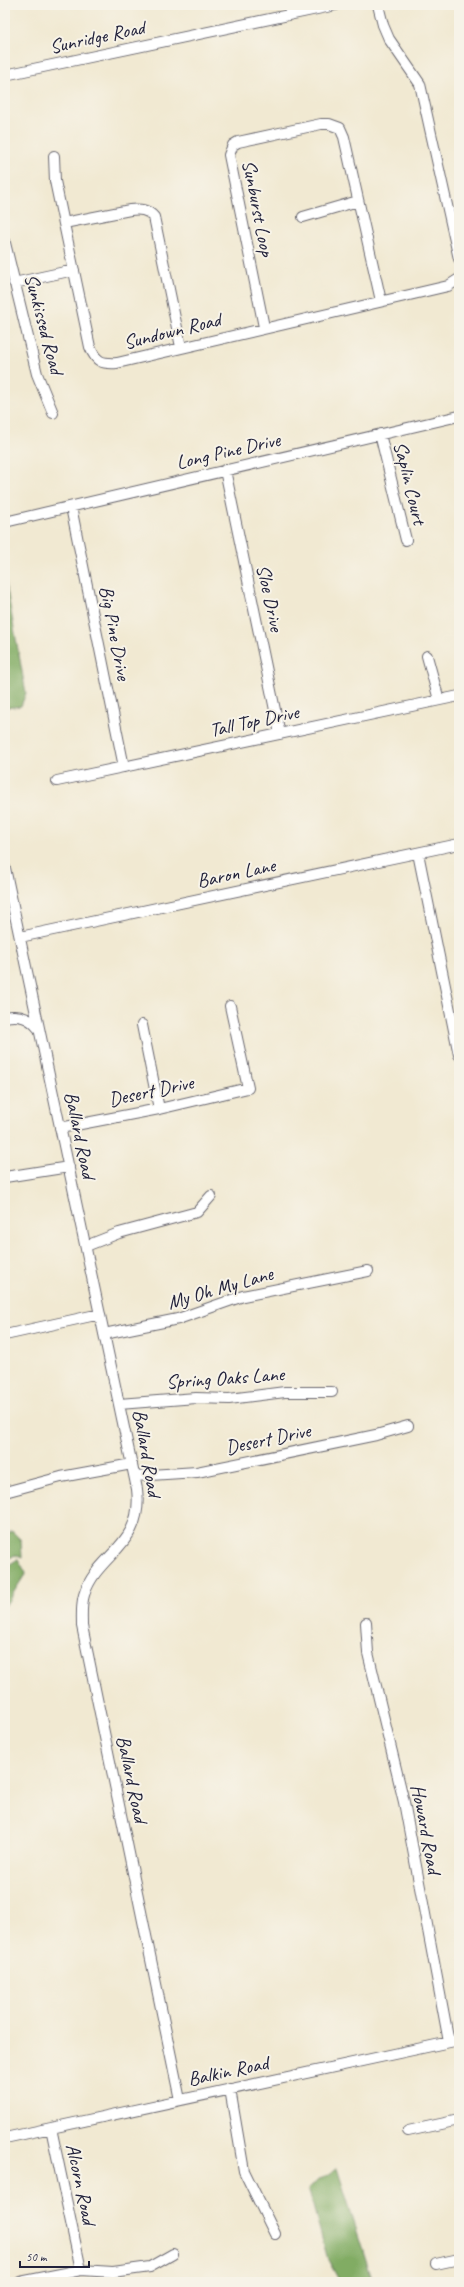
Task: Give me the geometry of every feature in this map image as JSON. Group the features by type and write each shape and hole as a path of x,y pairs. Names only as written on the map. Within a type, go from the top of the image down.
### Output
{"street":[{"name":"Sunridge Road","path":"5,75 336,5"},
{"path":"378,5 383,25 389,39 420,84 459,259"},
{"name":"Sunburst Loop","path":"264,327 229,155 233,145 238,142 321,124 337,126 344,137 381,301"},
{"name":"Sundown Road","path":"54,156 55,181 90,347 95,358 100,362 117,362 264,327 448,286 459,279"},
{"path":"303,217 358,201"},
{"path":"64,223 141,209 154,217 181,347"},
{"name":"Sunkissed Road","path":"5,243 37,374 53,413"},
{"path":"14,283 74,270"},
{"name":"Long Pine Drive","path":"5,522 459,416"},
{"name":"Saplin Court","path":"380,434 406,540"},
{"name":"Sloe Drive","path":"225,470 280,734"},
{"name":"Big Pine Drive","path":"71,506 124,767"},
{"path":"427,656 439,700"},
{"name":"Tall Top Drive","path":"57,781 459,696"},
{"name":"Baron Lane","path":"20,937 459,844"},
{"path":"418,853 459,1056"},
{"name":"Ballard Road","path":"6,873 135,1476 139,1503 136,1521 128,1536 87,1588 81,1609 82,1626 180,2100"},
{"name":"Desert Drive","path":"60,1128 159,1109 248,1088 230,1006"},
{"path":"5,1017 22,1016 33,1021 38,1028"},
{"path":"142,1025 159,1109"},
{"path":"5,1176 69,1167"},
{"path":"86,1246 119,1234 197,1212 211,1196"},
{"name":"My Oh My Lane","path":"104,1334 178,1319 243,1296 368,1271"},
{"path":"5,1335 100,1314"},
{"name":"Spring Oaks Lane","path":"119,1404 196,1398 229,1399 285,1392 332,1392"},
{"name":"Desert Drive","path":"135,1476 197,1472 376,1435 408,1426"},
{"path":"5,1492 61,1477 132,1464"},
{"name":"Howard Road","path":"366,1624 368,1653 404,1802 454,2041"},
{"name":"Balkin Road","path":"5,2138 454,2041"},
{"path":"230,2089 244,2171 275,2234"},
{"path":"408,2131 459,2120"},
{"name":"Alcorn Road","path":"51,2128 81,2270"},
{"path":"20,2282 81,2270 113,2272 150,2267 173,2254"},
{"path":"436,2264 459,2259"}],"green space":[{"path":"5,579 26,693 21,706 5,708"},
{"path":"12,1531 21,1540 22,1558 15,1555 5,1561 5,1536"},
{"path":"18,1559 26,1573 5,1606 5,1567"},
{"path":"337,2168 373,2282 340,2282 328,2260 308,2188"}]}
